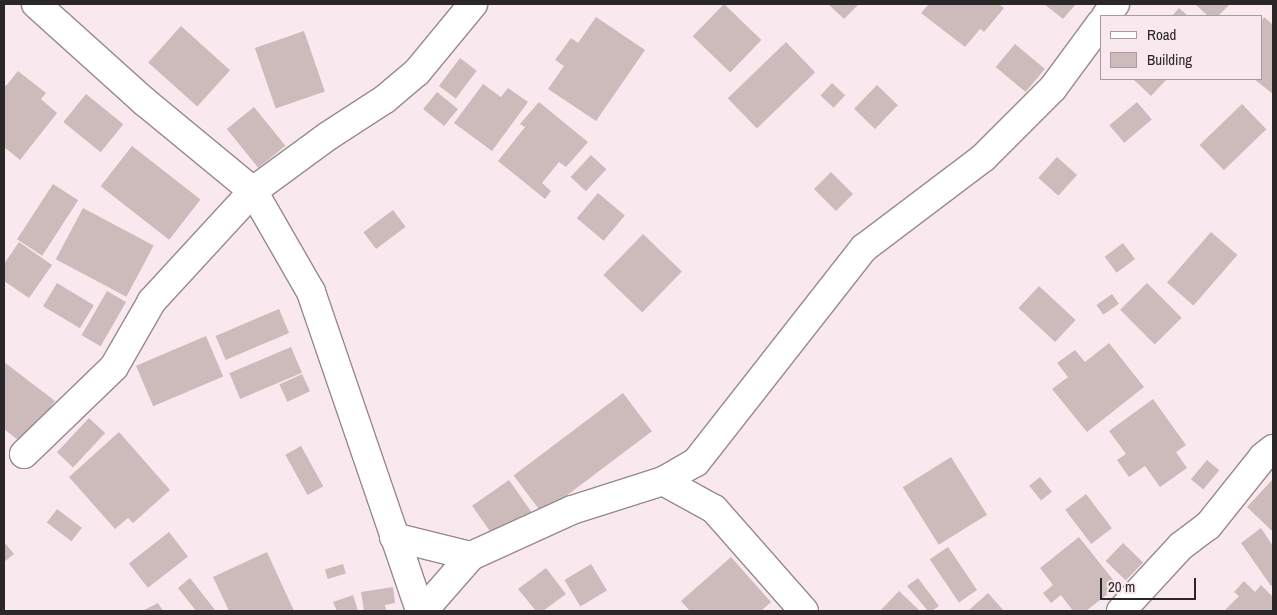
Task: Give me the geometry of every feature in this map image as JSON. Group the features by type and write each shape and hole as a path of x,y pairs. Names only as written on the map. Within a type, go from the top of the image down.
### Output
{"street":[{"path":"36,4 145,102 253,191 310,292 421,611 471,556 572,510 663,482 681,472 700,457 864,248 983,158 1054,88 1100,25"},
{"path":"1107,15 1115,4"},
{"path":"24,454 114,366 152,301 253,191 328,136 385,99 417,72 460,10"},
{"path":"1121,611 1181,546 1208,526 1263,457 1273,449"},
{"path":"700,457 714,509"},
{"path":"663,482 714,509 804,611"},
{"path":"394,537 471,556"}],"building":[{"path":"724,4 761,40 730,72 693,36"},
{"path":"828,4 859,4 844,19"},
{"path":"929,4 999,4 1004,8 984,32 980,29 965,47 921,13"},
{"path":"1044,4 1076,4 1063,19"},
{"path":"1195,4 1230,4 1219,15 1207,15"},
{"path":"1179,8 1187,15 1173,15"},
{"path":"596,17 645,50 596,121 548,89 564,66 555,60 571,38 578,43"},
{"path":"1264,17 1273,25 1273,94 1255,80 1262,80 1262,20"},
{"path":"181,26 230,70 197,107 148,62"},
{"path":"304,31 325,92 276,108 255,48"},
{"path":"786,42 815,72 757,128 728,98"},
{"path":"1015,44 1045,69 1026,92 996,67"},
{"path":"460,58 477,71 456,99 439,86"},
{"path":"18,71 46,93 41,99 57,113 20,160 4,147 4,84 6,86"},
{"path":"1134,80 1166,80 1151,96"},
{"path":"832,83 845,95 834,108 820,95"},
{"path":"483,84 501,97 508,88 528,102 492,151 454,123"},
{"path":"877,85 898,105 875,129 854,109"},
{"path":"437,92 458,109 444,126 423,109"},
{"path":"86,94 123,124 101,152 63,122"},
{"path":"539,102 588,142 566,167 559,162 542,183 551,191 545,199 498,161 525,127 520,124"},
{"path":"1137,102 1152,120 1124,143 1109,125"},
{"path":"1242,104 1266,129 1224,170 1200,145"},
{"path":"254,107 285,146 258,168 227,129"},
{"path":"132,146 201,200 169,240 101,186"},
{"path":"591,155 606,169 586,191 571,177"},
{"path":"1057,157 1077,175 1058,196 1038,178"},
{"path":"831,172 853,194 836,211 814,189"},
{"path":"53,184 78,200 42,256 17,239"},
{"path":"598,193 625,215 604,241 577,218"},
{"path":"83,208 154,246 126,297 56,259"},
{"path":"393,210 406,227 376,249 363,232"},
{"path":"1211,232 1237,255 1193,306 1167,283"},
{"path":"643,234 682,272 642,313 603,275"},
{"path":"19,242 52,265 29,298 4,281 4,264"},
{"path":"1123,243 1135,259 1117,273 1105,257"},
{"path":"57,283 94,305 80,328 43,306"},
{"path":"1147,283 1182,318 1155,345 1120,310"},
{"path":"1039,286 1076,320 1055,342 1019,308"},
{"path":"107,291 126,302 101,346 82,335"},
{"path":"1112,294 1119,304 1103,315 1096,305"},
{"path":"279,309 289,333 226,360 215,336"},
{"path":"206,336 223,377 153,406 136,366"},
{"path":"1109,343 1144,387 1087,432 1052,389 1068,377 1057,363 1075,350 1085,362"},
{"path":"291,347 302,373 240,399 229,373"},
{"path":"4,362 55,401 23,444 4,429"},
{"path":"302,374 310,391 287,402 279,385"},
{"path":"623,393 652,431 542,514 514,475"},
{"path":"1153,399 1186,445 1176,452 1187,468 1160,487 1145,466 1129,477 1117,460 1126,454 1109,431"},
{"path":"89,418 105,433 73,467 57,452"},
{"path":"119,432 170,490 133,523 128,518 115,529 69,477"},
{"path":"301,446 323,486 308,495 285,455"},
{"path":"951,457 987,515 939,545 903,487"},
{"path":"1207,460 1219,470 1203,489 1191,479"},
{"path":"1040,477 1052,492 1041,501 1029,486"},
{"path":"1273,479 1273,532 1247,507"},
{"path":"509,480 533,514 496,540 472,506"},
{"path":"1086,494 1112,528 1091,544 1065,510"},
{"path":"57,509 82,528 72,541 47,523"},
{"path":"1261,528 1273,546 1273,584 1271,586 1241,543"},
{"path":"169,532 188,556 148,588 129,563"},
{"path":"1079,537 1118,586 1086,611 1073,611 1061,595 1051,603 1043,593 1053,585 1040,568"},
{"path":"4,542 14,554 4,562"},
{"path":"1123,543 1143,562 1126,580 1106,561"},
{"path":"948,547 977,590 959,602 930,559"},
{"path":"267,552 294,611 229,611 213,577"},
{"path":"731,557 771,602 761,611 690,611 681,601"},
{"path":"343,564 346,574 328,579 325,570"},
{"path":"591,564 607,591 580,607 564,580"},
{"path":"546,568 566,594 543,611 536,611 518,589"},
{"path":"190,578 214,611 196,611 178,588"},
{"path":"918,578 939,606 932,611 928,611 907,586"},
{"path":"1244,581 1255,592 1261,585 1273,597 1273,611 1224,611 1239,596 1234,592"},
{"path":"393,587 395,603 385,605 386,611 364,611 361,592"},
{"path":"899,591 920,611 880,611"},
{"path":"988,593 1004,611 968,611"},
{"path":"353,595 358,611 337,611 333,602"},
{"path":"158,603 163,611 142,611"}]}
